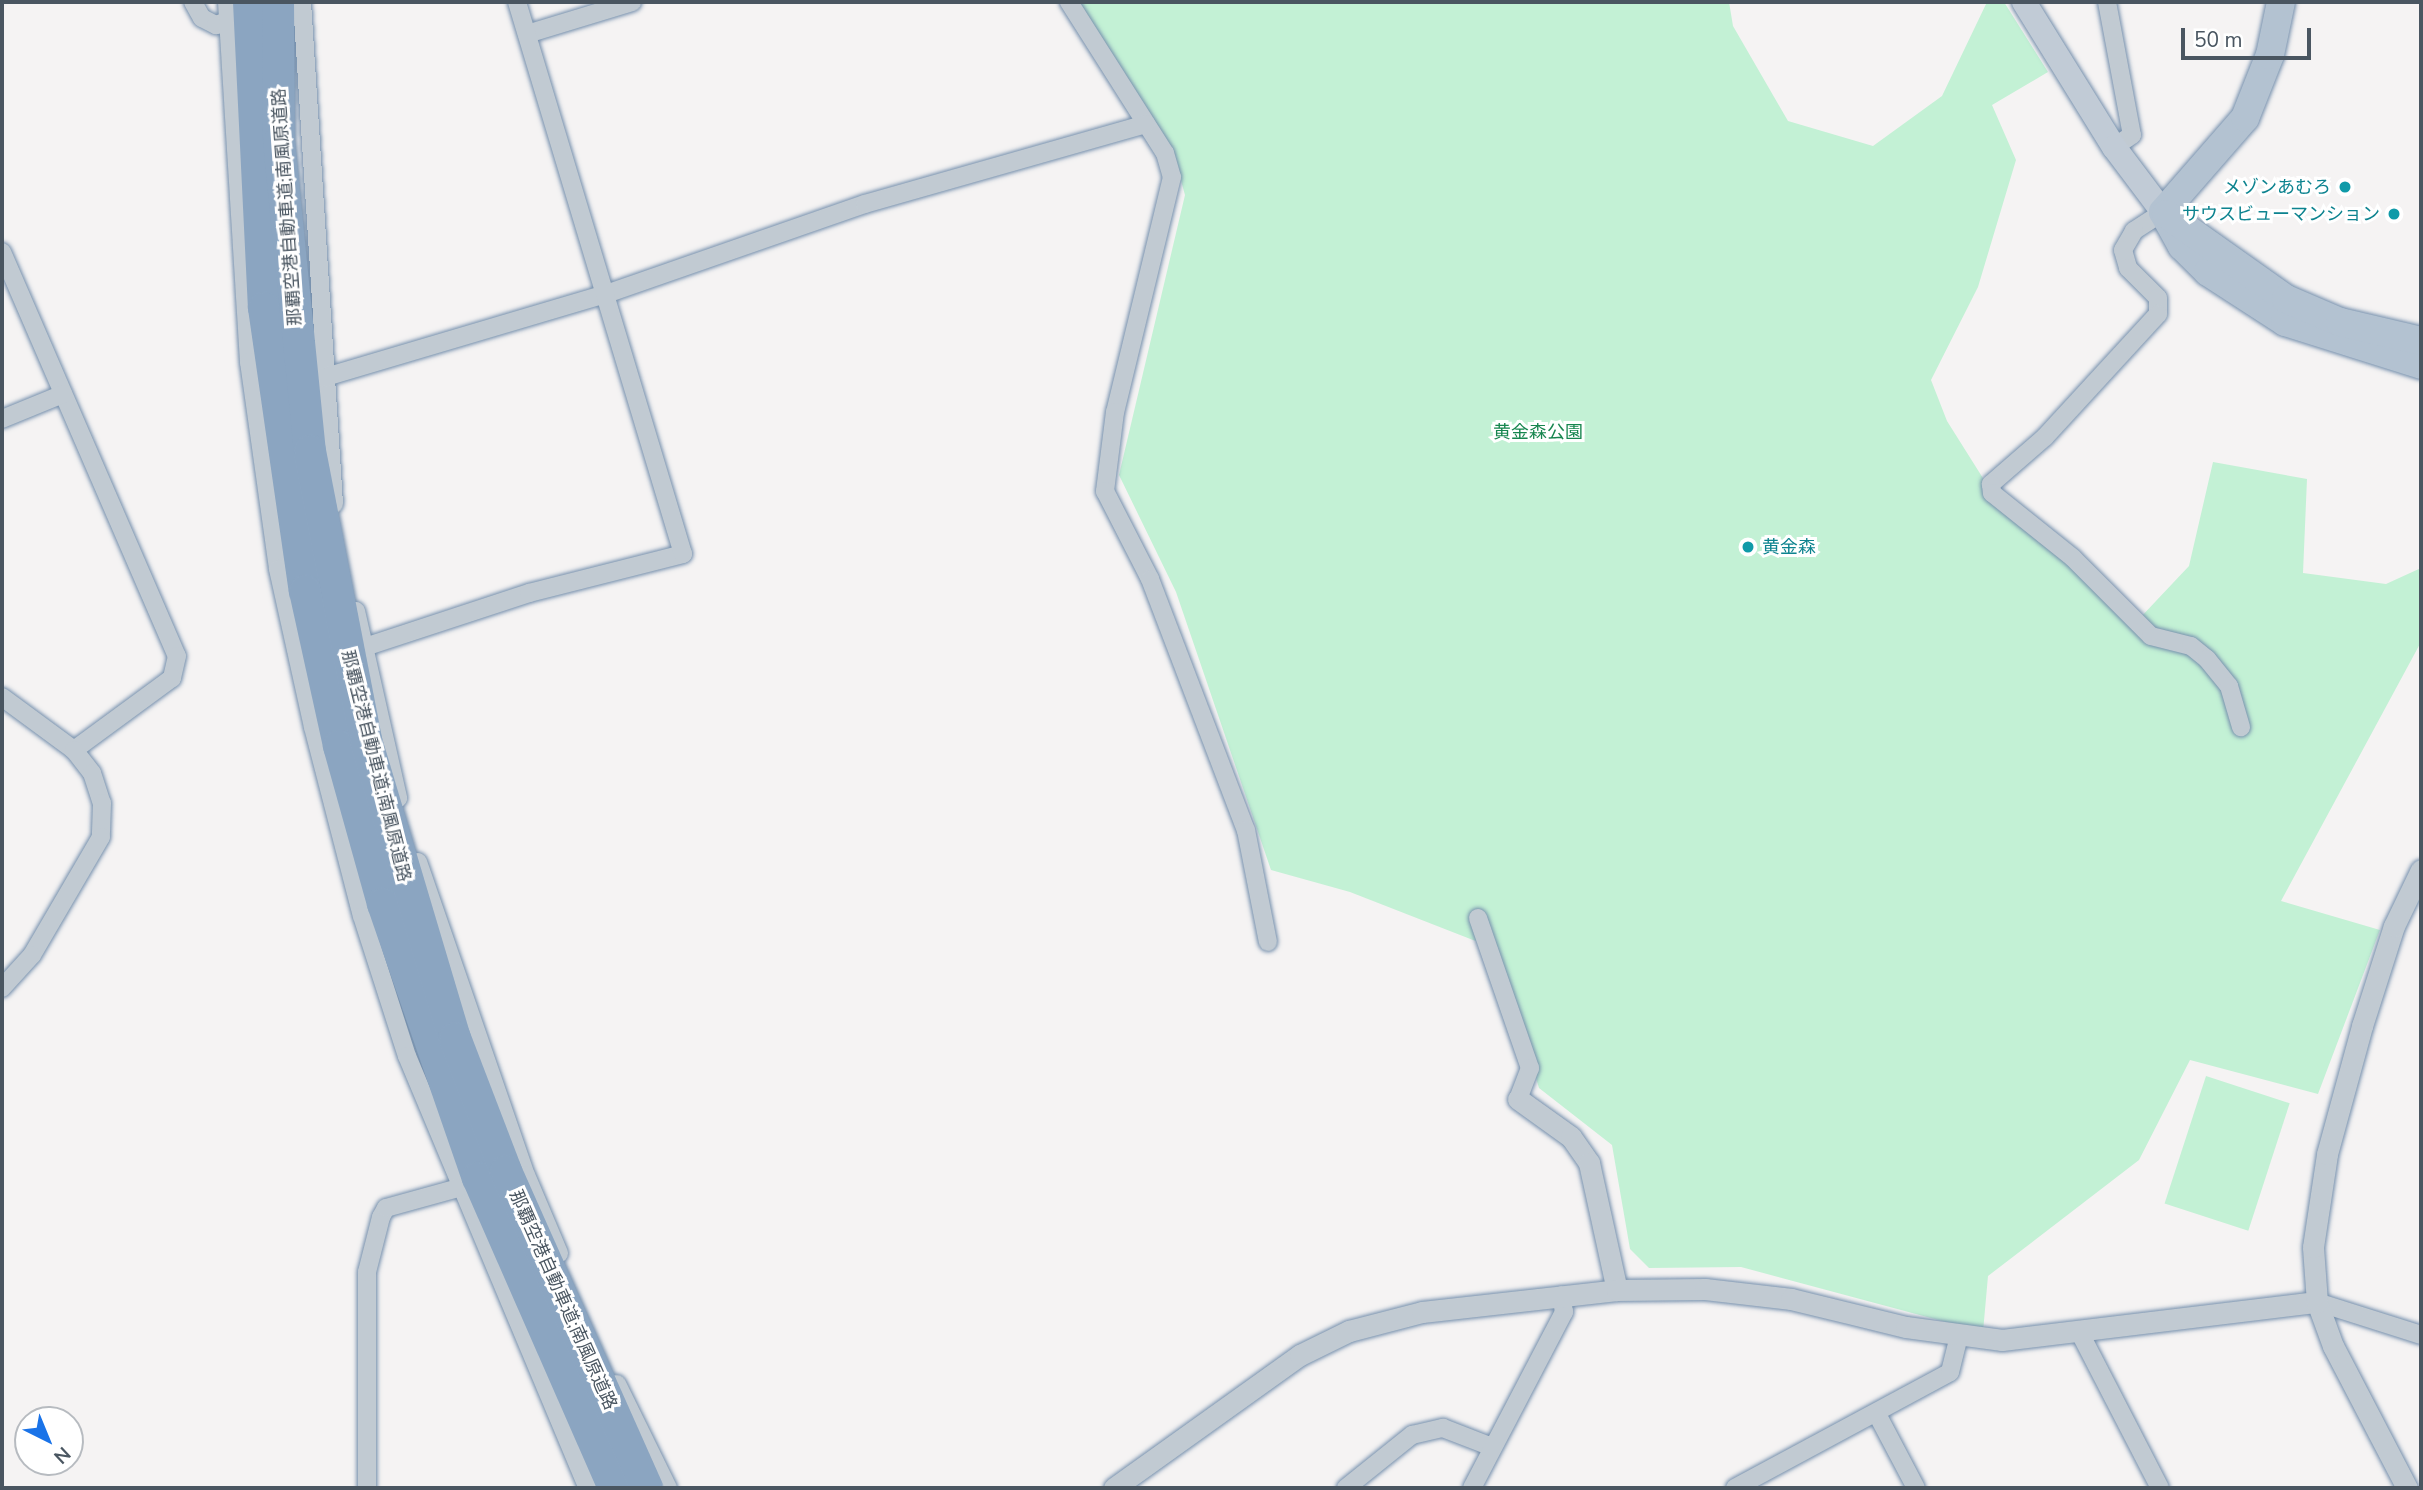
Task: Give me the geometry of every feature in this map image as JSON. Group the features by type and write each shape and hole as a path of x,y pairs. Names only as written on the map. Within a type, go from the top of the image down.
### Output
{"highway":[{"name":"那覇空港自動車道;南風原道路","path":"278,2 279,142 310,451 366,740 455,1038 506,1171 647,1488"},
{"name":"那覇空港自動車道;南風原道路","path":"238,11 265,321 304,591 339,746 391,930 478,1178 614,1488"}],"main road":[{"path":"2024,2 2113,147 2163,212 2182,246 2208,272 2285,322 2421,365"},
{"path":"2163,212 2245,118 2270,55 2281,2"},
{"path":"2163,212 2286,299 2340,322 2421,341"}],"street":[{"path":"193,2 202,18 216,25 238,11"},
{"path":"227,2 238,11 248,362 278,569 362,916 458,1188 588,1488"},
{"path":"302,2 322,378 338,543 365,647 401,814 526,1175 667,1488"},
{"path":"365,647 529,593 683,554 517,2"},
{"path":"527,34 632,2"},
{"path":"2108,2 2132,135 2113,147"},
{"path":"1066,3 1165,153 1172,189 1115,412 1105,491 1150,579 1246,830 1268,942"},
{"path":"322,378 606,294 865,204 1146,124"},
{"path":"2163,212 2134,231 2123,250 2128,268 2158,298 2158,314 2045,437 1991,484 1992,493 2073,558 2151,636 2191,646 2207,659 2229,686 2241,727"},
{"path":"2,252 178,667 74,750"},
{"path":"2,419 63,394"},
{"path":"2,697 74,750 92,773 102,803 101,837 32,955 2,988"},
{"path":"2407,1488 2317,1302 2313,1247 2327,1154 2377,974 2421,870"},
{"path":"1478,918 1530,1068 1518,1099 1571,1137 1589,1163 1617,1290"},
{"path":"367,1488 367,1272 381,1217 386,1208 458,1188"},
{"path":"1114,1488 1270,1373 1349,1331 1422,1312 1561,1295 1617,1290 1748,1292 1959,1337 2081,1335 2317,1302 2421,1335"},
{"path":"1472,1488 1564,1312 1561,1295"},
{"path":"2081,1335 2160,1488"},
{"path":"1735,1488 1878,1416 1950,1372 1959,1337"},
{"path":"1878,1416 1916,1488"},
{"path":"1346,1488 1412,1435 1443,1428 1492,1447"}],"green space":[{"name":"黄金森公園","path":"1078,2 1729,2 1733,26 1788,121 1873,146 1942,96 1987,2 2004,2 2048,72 1992,105 2016,160 1978,287 1931,380 1947,421 2003,510 2139,619 2189,566 2213,462 2307,479 2303,573 2386,584 2421,568 2421,642 2281,901 2380,930 2318,1094 2190,1060 2139,1160 1988,1276 1983,1332 1741,1267 1649,1268 1630,1249 1612,1145 1539,1088 1496,949 1350,892 1271,870 1176,592 1119,475 1185,195 1173,152"},
{"path":"2206,1076 2290,1103 2248,1231 2165,1203"}],"place":[{"name":"メゾンあむろ","path":"2345,187"},
{"name":"サウスビューマンション","path":"2394,214"},
{"name":"黄金森","path":"1748,547"}]}
